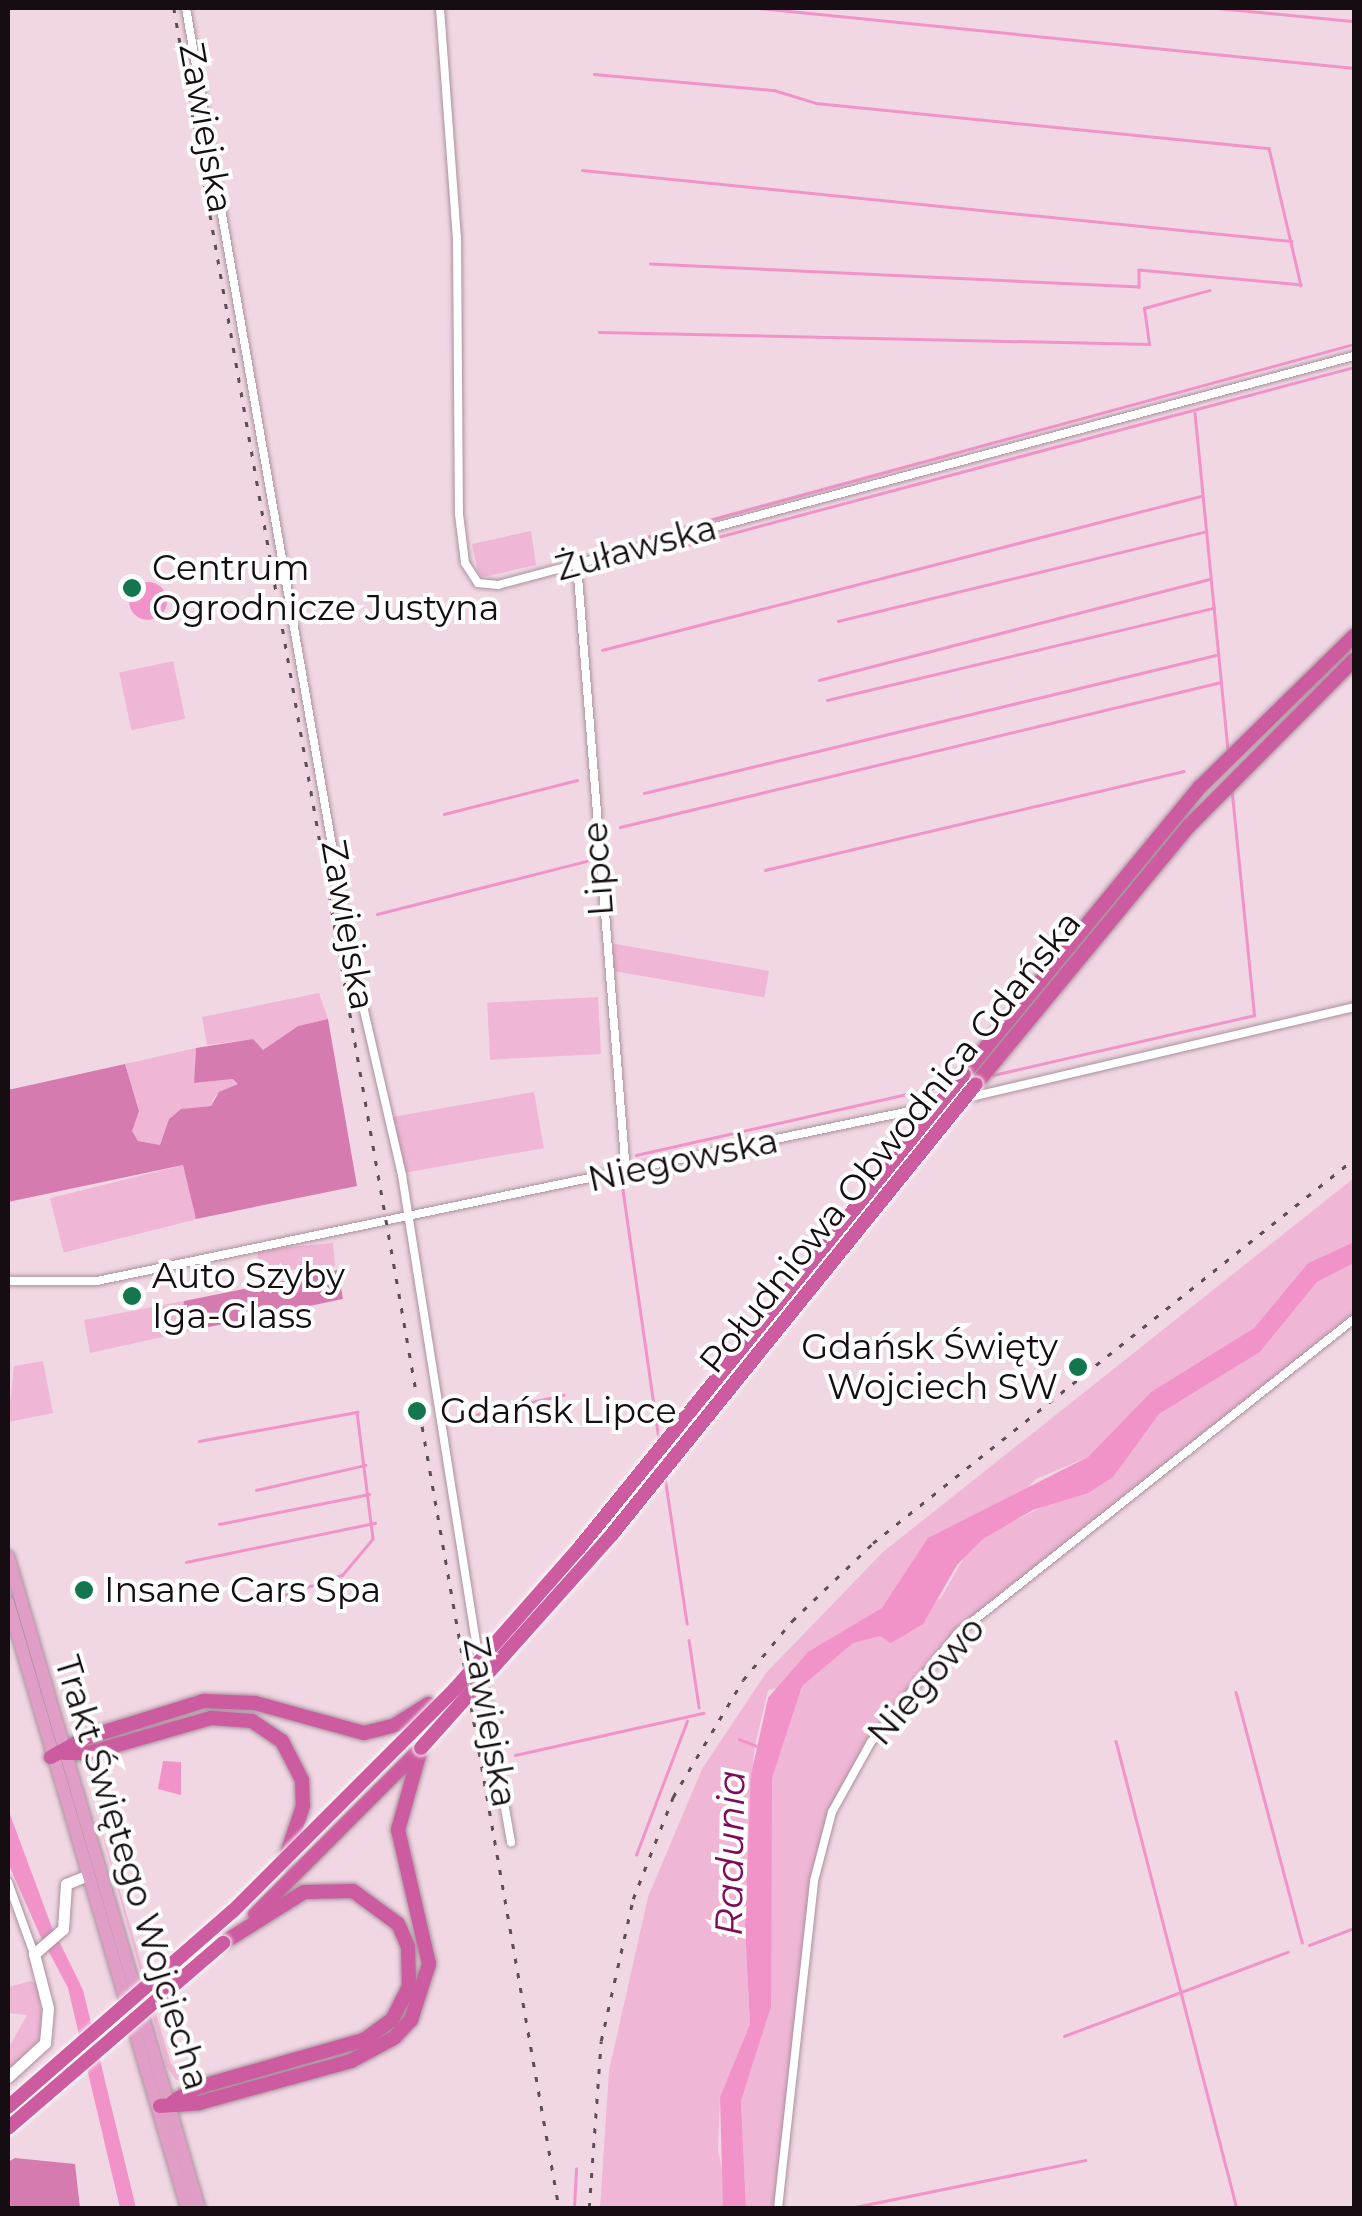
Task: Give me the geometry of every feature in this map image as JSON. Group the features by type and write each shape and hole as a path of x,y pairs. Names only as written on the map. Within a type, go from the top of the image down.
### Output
{"highway":[{"name":"Południowa Obwodnica Gdańska","path":"472,1670 652,1460 1200,787 1354,636"},
{"name":"Południowa Obwodnica Gdańska","path":"8,2128 223,1944 421,1748 613,1533 1167,852 1354,660"},
{"path":"58,1754 228,1700 338,1730 376,1732 411,1717 472,1670"},
{"path":"8,2107 283,1864 472,1670"},
{"path":"114,1737 223,1717 270,1730 290,1752 303,1789 283,1864"},
{"path":"166,2105 194,2088 263,2077 375,2051 411,2020 421,2003 428,1954 398,1830 421,1748"},
{"path":"223,1944 292,1897 329,1887 375,1900 398,1924 408,1948 409,1987 384,2028 364,2040 263,2077"}],"main road":[{"name":"Trakt Świętego Wojciecha","path":"8,1556 88,1875 166,2105 187,2208"},
{"name":"Trakt Świętego Wojciecha","path":"8,1602 198,2208"}],"street":[{"name":"Zawiejska","path":"186,8 350,954 406,1216 511,1842"},
{"name":"Żuławska","path":"440,8 458,237 459,514 465,563 478,583 490,586 578,564 1354,356"},
{"name":"Lipce","path":"578,564 626,1173"},
{"name":"Niegowska","path":"8,1281 97,1280 626,1173 1354,1007"},
{"name":"Niegowo","path":"778,2208 814,1881 832,1812 870,1742 958,1633 1354,1319"},
{"name":"Trakt Świętego Wojciecha","path":"38,1951 59,1934 66,1884 88,1875"},
{"path":"8,1882 38,1951 48,2032 32,2059 8,2077"}],"shaded area":[{"path":"531,531 536,565 483,577 478,572 472,544"},
{"path":"148,582 162,587 167,601 162,615 148,620 134,615 129,601 134,587"},
{"path":"173,661 185,719 131,730 119,672"},
{"path":"614,944 769,971 764,998 610,970"},
{"path":"319,993 328,1019 298,1026 263,1050 253,1039 207,1045 202,1017"},
{"path":"598,997 601,1054 490,1060 487,1003"},
{"path":"328,1019 357,1186 196,1219 183,1165 8,1202 8,1090 125,1064 139,1111 132,1131 138,1141 160,1145 169,1119 181,1109 211,1106 219,1092 238,1084 233,1079 194,1083 196,1048 253,1039 263,1050 298,1026"},
{"path":"196,1048 194,1083 234,1079 239,1084 215,1096 211,1106 181,1109 169,1119 160,1145 138,1141 131,1130 139,1111 125,1064"},
{"path":"534,1092 544,1148 402,1173 392,1117"},
{"path":"183,1165 197,1219 64,1252 50,1198"},
{"path":"1354,1178 1354,1242 1308,1263 1254,1328 1151,1392 1088,1457 1036,1479 925,1590 782,1687 768,1690 754,1750 745,1927 750,2024 720,2097 718,2150 730,2208 600,2208 609,2071 648,1897 702,1769 766,1673 883,1552"},
{"path":"1354,1242 1354,1263 1317,1282 1260,1352 1159,1414 1113,1477 1088,1493 1033,1510 983,1539 957,1565 923,1624 891,1643 880,1636 853,1643 802,1686 772,1778 771,2007 741,2101 746,2208 723,2208 720,2097 750,2024 745,1928 751,1775 768,1698 808,1652 882,1608 928,1538 1088,1457 1151,1392 1254,1328 1308,1263"},
{"path":"333,1243 335,1266 259,1273 257,1250"},
{"path":"1354,1263 1354,1316 956,1632 867,1743 827,1819 811,1882 776,2208 746,2208 741,2101 771,2007 767,1803 777,1724 802,1685 823,1657 941,1598 973,1542 1058,1499 1159,1414 1260,1352 1317,1282"},
{"path":"338,1270 343,1299 190,1331 181,1326 184,1301"},
{"path":"184,1301 181,1325 190,1331 90,1353 84,1320"},
{"path":"43,1361 53,1413 8,1422 14,1366"},
{"path":"163,1761 181,1762 181,1795 158,1789"},
{"path":"88,1783 171,2064 190,2082 176,2080 167,2067"},
{"path":"8,1809 54,1933 43,1942 8,1863"},
{"path":"59,1941 83,1990 136,2208 120,2208 68,1988 48,1950"},
{"path":"37,1983 43,2025 39,2040 8,2072 8,2049 27,2015 8,2013 8,1987"},
{"path":"15,2158 75,2164 80,2208 8,2208 8,2162"}],"waterway":[{"path":"759,8 1354,68"},
{"path":"1218,8 1354,21"},
{"path":"594,74 774,90 816,103 1269,148 1301,285 1139,270 1139,287 651,264"},
{"path":"582,170 1291,241"},
{"path":"599,332 1149,344 1144,308 1210,290"},
{"path":"643,538 1354,344"},
{"path":"673,549 1354,367"},
{"path":"1195,413 1228,750"},
{"path":"602,650 1201,496"},
{"path":"838,621 1206,531"},
{"path":"819,680 1209,579"},
{"path":"827,700 1214,608"},
{"path":"644,793 1216,655"},
{"path":"620,827 1221,682"},
{"path":"765,870 1183,771"},
{"path":"444,814 577,780"},
{"path":"993,1075 1254,1015 1232,793"},
{"path":"377,914 586,861"},
{"path":"636,1155 946,1085"},
{"path":"622,1183 659,1439"},
{"path":"452,1420 563,1395"},
{"path":"199,1441 357,1412 373,1539 343,1575 283,1596"},
{"path":"256,1490 365,1465"},
{"path":"665,1477 687,1623"},
{"path":"219,1524 369,1494"},
{"path":"186,1562 375,1523"},
{"path":"689,1640 699,1707"},
{"path":"1236,1692 1302,1942"},
{"path":"515,1755 703,1713"},
{"path":"636,1855 687,1721"},
{"path":"739,1739 756,1746"},
{"path":"1116,1741 1237,2208"},
{"path":"1309,1945 1354,1928"},
{"path":"1064,2036 1288,1952"},
{"path":"850,2208 1085,2160"},
{"path":"574,2208 576,2169"}],"railway":[{"path":"174,8 559,2208"},
{"path":"589,2208 601,2041 633,1899 673,1797 743,1680 792,1621 873,1543 1354,1159"}],"place":[{"name":"Centrum Ogrodnicze Justyna","path":"132,588"},
{"name":"Auto Szyby Iga-Glass","path":"132,1296"},
{"name":"Gdańsk Święty Wojciech SW","path":"1078,1367"},
{"name":"Gdańsk Lipce","path":"417,1411"},
{"name":"Insane Cars Spa","path":"84,1590"}],"water label":[{"name":"Radunia","path":"730,1853"}]}
